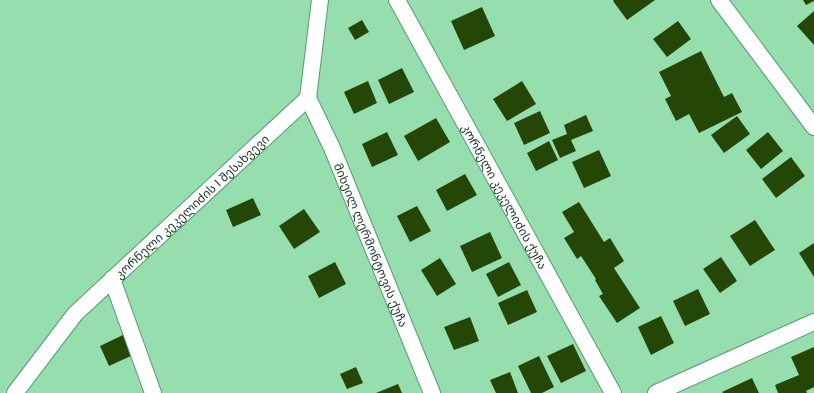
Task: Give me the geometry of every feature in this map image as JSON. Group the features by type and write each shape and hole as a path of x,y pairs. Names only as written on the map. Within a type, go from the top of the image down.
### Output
{"street":[{"path":"308,98 320,0"},
{"name":"კორნელი კეკელიძის ქუჩა","path":"397,0 613,393"},
{"path":"719,0 814,127"},
{"name":"კორნელი კეკელიძის I შესახვევი","path":"16,393 75,314 308,98"},
{"name":"მიხეილ ლერმონტოვის ქუჩა","path":"308,98 332,148 432,393"},
{"path":"112,280 153,393"},
{"path":"656,393 814,322"}],"building":[{"path":"655,0 627,20 613,1"},
{"path":"803,0 814,0 814,1 806,5"},
{"path":"482,7 495,36 464,50 451,21"},
{"path":"814,11 814,45 797,26"},
{"path":"362,20 369,32 355,40 348,28"},
{"path":"678,21 691,39 667,57 653,39"},
{"path":"701,51 724,97 732,93 742,112 699,133 689,114 676,121 665,99 671,96 659,72"},
{"path":"402,68 414,92 389,104 378,80"},
{"path":"368,81 377,103 354,114 344,92"},
{"path":"522,81 536,104 507,121 493,99"},
{"path":"540,111 550,133 524,145 514,123"},
{"path":"586,115 593,131 571,140 576,151 560,158 552,140 567,134 564,125"},
{"path":"737,116 750,134 724,153 711,135"},
{"path":"436,118 450,142 418,161 404,136"},
{"path":"387,132 398,155 372,167 362,144"},
{"path":"768,132 783,151 761,169 746,150"},
{"path":"549,141 558,160 536,171 527,153"},
{"path":"599,150 611,176 584,188 572,162"},
{"path":"791,157 805,176 776,198 762,179"},
{"path":"465,174 477,195 447,211 436,190"},
{"path":"253,198 261,215 233,227 226,210"},
{"path":"579,202 604,242 610,238 624,261 614,268 640,308 617,323 599,296 603,294 595,280 596,279 581,256 577,259 564,238 574,232 562,212"},
{"path":"417,206 431,231 410,242 397,216"},
{"path":"304,209 320,232 294,249 279,226"},
{"path":"755,220 775,250 750,266 730,236"},
{"path":"490,232 502,258 472,272 460,246"},
{"path":"814,243 814,277 799,253"},
{"path":"721,257 737,281 720,293 703,269"},
{"path":"440,258 456,284 437,296 421,270"},
{"path":"335,262 346,284 319,298 308,276"},
{"path":"509,262 521,285 498,297 486,274"},
{"path":"698,289 710,314 685,326 673,301"},
{"path":"527,290 537,312 508,325 498,303"},
{"path":"661,316 674,343 651,355 638,327"},
{"path":"470,317 479,341 454,350 444,327"},
{"path":"123,335 133,355 109,366 100,346"},
{"path":"573,344 586,371 561,383 547,356"},
{"path":"814,347 814,387 806,391 807,393 778,393 775,385 799,375 791,357"},
{"path":"539,356 554,387 542,393 531,393 518,366"},
{"path":"356,367 363,383 347,389 340,374"},
{"path":"510,372 518,393 496,393 490,380"},
{"path":"752,378 759,393 722,392"},
{"path":"398,384 402,393 376,393"}]}
